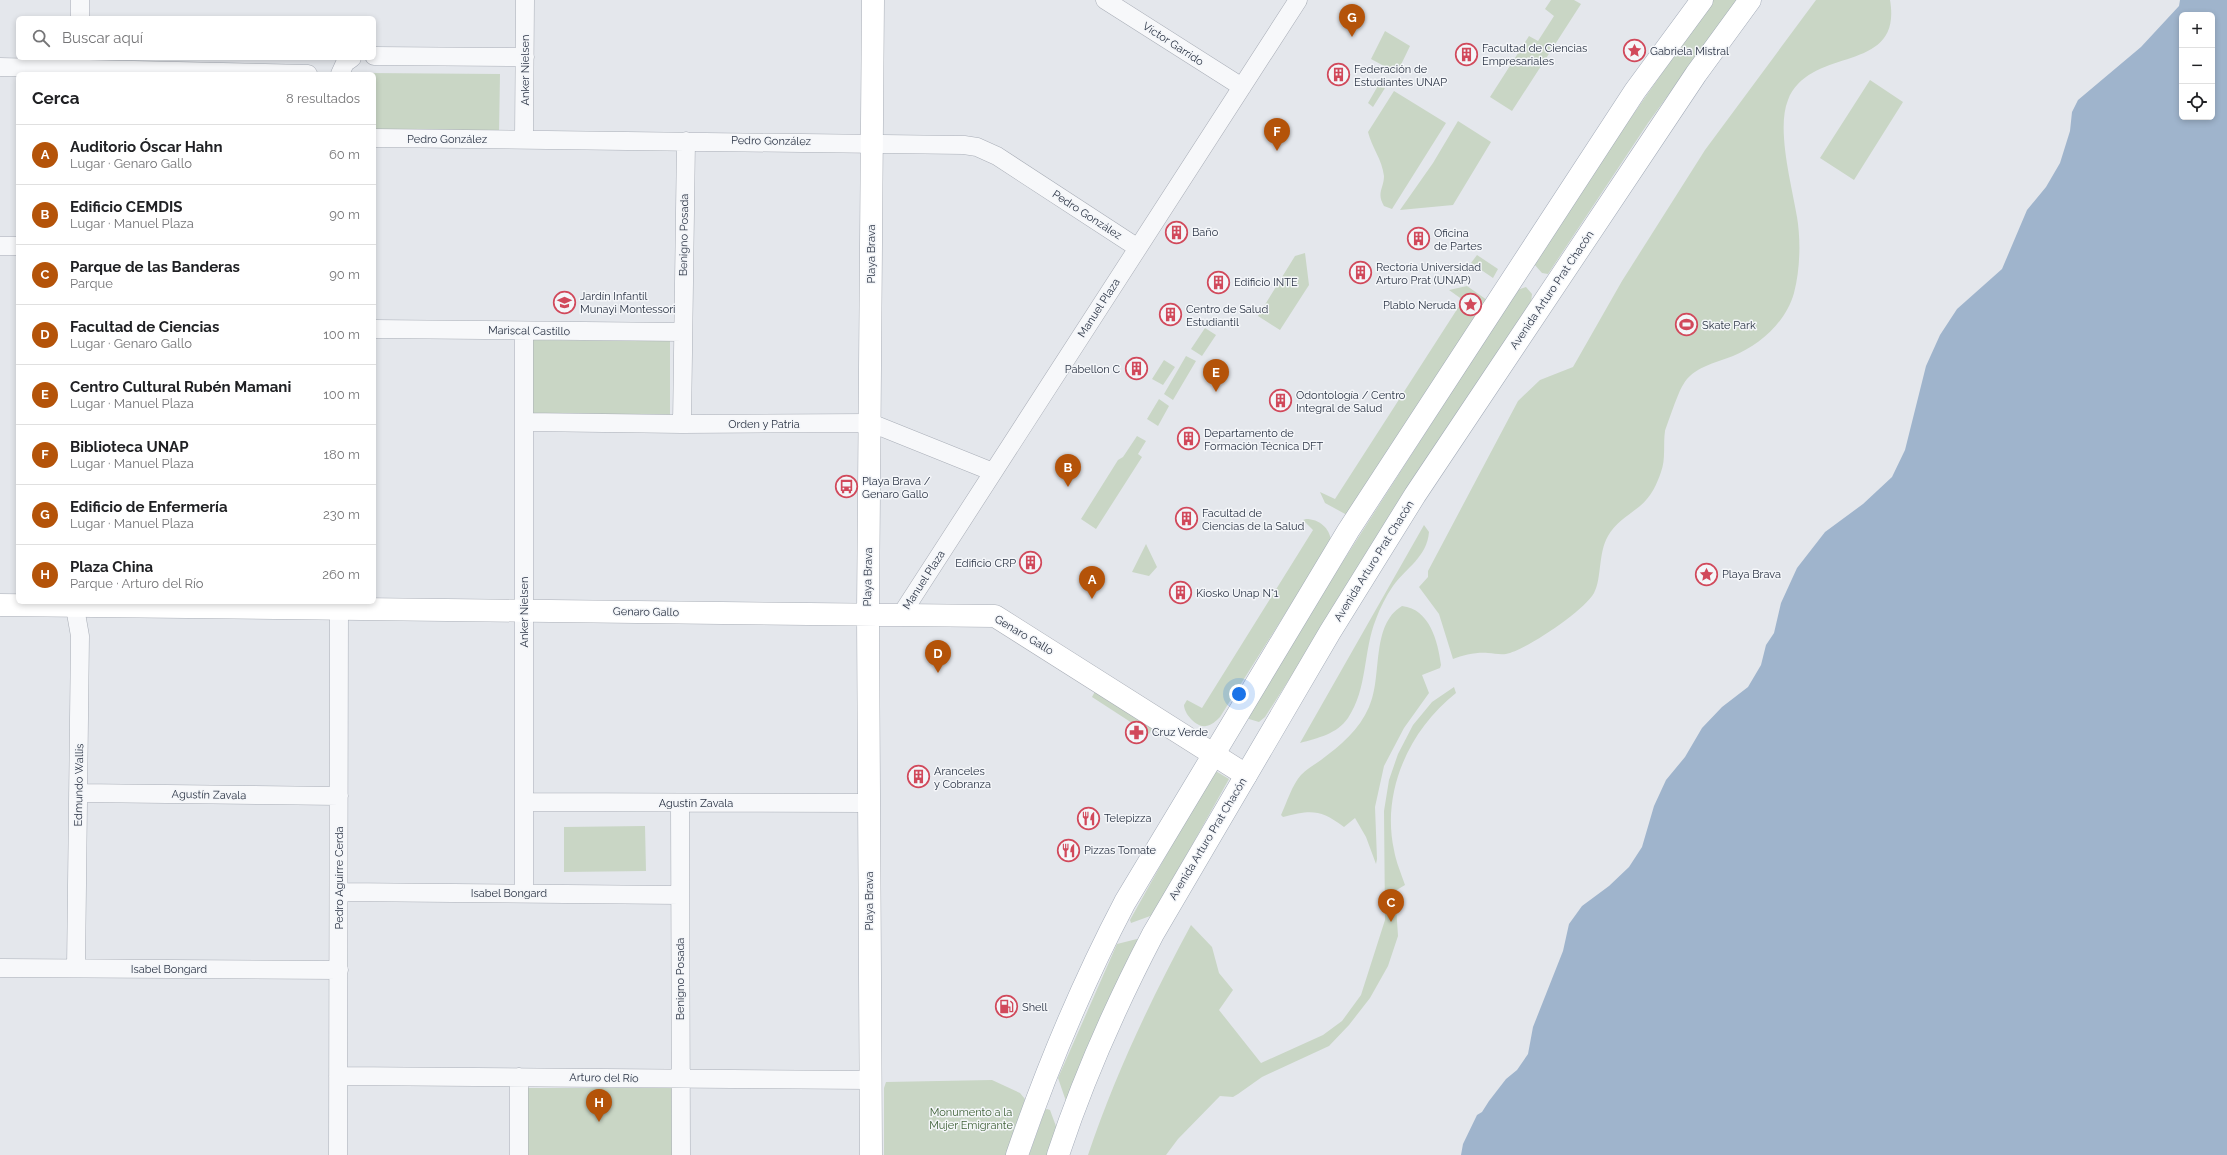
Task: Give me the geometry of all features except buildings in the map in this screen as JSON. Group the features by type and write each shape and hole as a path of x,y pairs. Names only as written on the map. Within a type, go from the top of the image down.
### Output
{"main road":[{"name":"Playa Brava","path":"871,1155 868,614 872,0"},
{"path":"1017,1155 1061,1036 1102,946 1125,902 1348,531 1635,91 1702,0"},
{"name":"Avenida Arturo Prat Chacón","path":"1058,1155 1096,1055 1131,976 1153,934 1330,632 1415,495 1696,74 1750,0"},
{"name":"Genaro Gallo","path":"0,606 74,604 339,606 525,611 995,616 1246,775"}],"street":[{"path":"80,0 80,16"},
{"name":"Anker Nielsen","path":"524,139 525,0"},
{"name":"Víctor Garrido","path":"1105,0 1242,88"},
{"name":"Manuel Plaza","path":"900,615 1298,0"},
{"path":"376,56 525,58"},
{"path":"341,72 345,63 349,60"},
{"path":"0,67 80,63 267,72"},
{"name":"Pedro González","path":"376,138 964,144 987,151 1138,248"},
{"name":"Benigno Posada","path":"682,424 686,141"},
{"path":"0,246 16,246"},
{"name":"Mariscal Castillo","path":"376,329 683,332"},
{"name":"Anker Nielsen","path":"524,331 524,893"},
{"name":"Orden y Patria","path":"525,422 682,424 870,423 993,472"},
{"name":"Edmundo Wallis","path":"74,604 80,636 76,968"},
{"name":"Pedro Aguirre Cerda","path":"338,1155 339,606"},
{"name":"Agustín Zavala","path":"78,793 339,796"},
{"name":"Agustín Zavala","path":"524,802 869,804"},
{"name":"Benigno Posada","path":"680,803 681,1155"},
{"name":"Isabel Bongard","path":"338,892 680,895"},
{"name":"Isabel Bongard","path":"0,968 338,970"},
{"name":"Arturo del Río","path":"338,1076 870,1080"},
{"path":"519,1078 520,1155"}],"green space":[{"path":"1551,0 1574,0 1581,4 1512,111 1490,97 1529,36 1538,41 1554,16 1545,9"},
{"path":"1713,0 1737,0 1648,123 1548,274 1542,273 1534,264 1591,175"},
{"name":"Skate Park","path":"1816,0 1890,0 1890,24 1883,40 1869,50 1852,58 1815,71 1799,83 1788,100 1785,112 1784,142 1797,217 1799,255 1798,275 1794,293 1785,314 1771,331 1753,346 1733,356 1705,366 1687,379 1681,388 1665,431 1663,467 1658,481 1644,502 1618,523 1608,536 1603,550 1596,587 1594,593 1588,601 1579,610 1554,629 1515,651 1506,654 1475,653 1453,659 1439,614 1419,587 1428,577 1428,571 1518,401 1540,380 1573,367 1622,281 1705,150"},
{"path":"1385,31 1410,46 1397,73 1371,59"},
{"path":"376,73 500,74 499,133 376,132"},
{"path":"1870,80 1903,102 1854,180 1820,158"},
{"path":"1379,84 1385,88 1373,107 1368,103"},
{"path":"1394,91 1446,123 1392,209 1384,206 1381,198 1380,194 1384,180 1383,170 1368,132"},
{"path":"1458,121 1491,142 1453,205 1400,210 1433,163"},
{"path":"1305,253 1309,285 1280,330 1258,316 1295,256"},
{"path":"1477,255 1498,269 1493,278 1471,263"},
{"path":"1467,286 1487,300 1347,515 1325,503 1320,492 1335,499 1463,300 1449,290"},
{"path":"1526,287 1532,294 1531,303 1265,717 1259,722 1249,719 1247,711 1517,290"},
{"path":"1205,328 1216,335 1202,356 1191,349"},
{"path":"532,340 670,341 670,416 531,415"},
{"path":"1186,356 1196,361 1173,400 1164,394"},
{"path":"1164,360 1175,367 1163,385 1152,379"},
{"path":"1159,399 1169,406 1158,426 1147,419"},
{"path":"1137,436 1146,441 1138,454 1142,457 1096,529 1081,519 1118,460 1123,457"},
{"path":"1311,519 1323,525 1330,536 1331,541 1220,717 1214,723 1208,725 1202,726 1195,723 1186,712 1184,705 1187,700 1202,708 1313,530 1303,520"},
{"path":"1424,525 1429,532 1424,548 1415,562 1393,586 1378,615 1372,631 1359,694 1348,718 1333,732 1300,743"},
{"path":"1146,544 1157,567 1149,576 1132,572"},
{"path":"1402,606 1412,608 1426,620 1438,646 1441,665 1440,668 1422,675 1429,693 1404,728 1384,766 1375,807 1376,864 1366,837 1355,818 1344,827 1322,814 1308,812 1283,817 1281,815 1292,789 1301,775 1342,743 1355,730 1365,715 1373,695 1376,682 1381,639 1385,626 1392,615"},
{"path":"1098,686 1155,723 1149,734 1092,697"},
{"path":"1454,687 1456,693 1425,724 1413,743 1403,763 1396,784 1392,806 1391,828 1397,863 1405,885 1395,891 1398,936 1388,966 1370,998 1349,1025 1329,1046 1262,1077 1233,1097 1220,1096 1178,1139 1166,1155 1088,1155 1122,1067 1148,1009 1191,925 1212,947 1219,973 1233,990 1219,1010 1261,1063 1323,1035 1342,1021 1361,995 1385,920 1384,811 1389,780 1398,754 1413,725 1432,702"},
{"path":"1214,770 1229,779 1153,915 1131,923 1130,920"},
{"path":"645,826 646,871 564,872 564,827"},
{"path":"1141,938 1067,1104 1058,1078 1117,944"},
{"name":"Monumento a la Mujer Emigrante","path":"992,1080 1020,1093 1025,1099 1009,1155 884,1155 884,1088 886,1082"},
{"path":"524,1088 673,1088 673,1155 524,1155"},
{"path":"1045,1110 1050,1110 1057,1129 1049,1155 1029,1155"}],"water":[{"path":"2180,0 2227,0 2227,1155 1461,1155 1463,1144 1477,1115 1482,1112 1506,1079 1517,1070 1528,1054 1533,1027 1563,951 1569,924 1582,906 1609,886 1629,867 1642,847 1654,806 1666,780 1685,757 1702,728 1722,707 1748,687 1761,665 1766,645 1774,633 1781,603 1797,568 1825,532 1863,504 1892,477 1905,450 1926,366 1940,335 1957,309 2002,269 2027,210 2046,187 2060,163 2070,131 2072,112 2078,100 2141,47 2179,6"}],"place":[{"name":"Edificio de Enfermería","path":"1352,37"},
{"name":"Gabriela Mistral","path":"1634,51"},
{"name":"Facultad de Ciencias Empresariales","path":"1466,54"},
{"name":"Federación de Estudiantes UNAP","path":"1339,75"},
{"name":"Biblioteca UNAP","path":"1277,151"},
{"name":"Baño","path":"1177,232"},
{"name":"Oficina de Partes","path":"1418,239"},
{"name":"Rectoría Universidad Arturo Prat (UNAP)","path":"1360,273"},
{"name":"Edificio INTE","path":"1218,282"},
{"name":"Jardín Infantil Munayi Montessori","path":"565,302"},
{"name":"Plablo Neruda","path":"1471,305"},
{"name":"Centro de Salud Estudiantil","path":"1170,315"},
{"name":"Skate Park","path":"1686,325"},
{"name":"Pabellon C","path":"1136,369"},
{"name":"Centro Cultural Rubén Mamani","path":"1216,392"},
{"name":"Odontología / Centro Integral de Salud","path":"1280,401"},
{"name":"Departamento de Formación Técnica DFT","path":"1189,439"},
{"name":"Playa Brava / Genaro Gallo","path":"847,487"},
{"name":"Edificio CEMDIS","path":"1068,487"},
{"name":"Facultad de Ciencias de la Salud","path":"1186,519"},
{"name":"Edificio CRP","path":"1031,563"},
{"name":"Playa Brava","path":"1706,574"},
{"name":"Kiosko Unap N°1","path":"1181,593"},
{"name":"Auditorio Óscar Hahn","path":"1092,599"},
{"name":"Facultad de Ciencias","path":"938,673"},
{"name":"Cruz Verde","path":"1137,732"},
{"name":"Aranceles y Cobranza","path":"918,777"},
{"name":"Telepizza","path":"1088,818"},
{"name":"Pizzas Tomate","path":"1068,850"},
{"name":"Parque de las Banderas","path":"1391,922"},
{"name":"Shell","path":"1007,1007"},
{"name":"Plaza China","path":"599,1122"}]}
